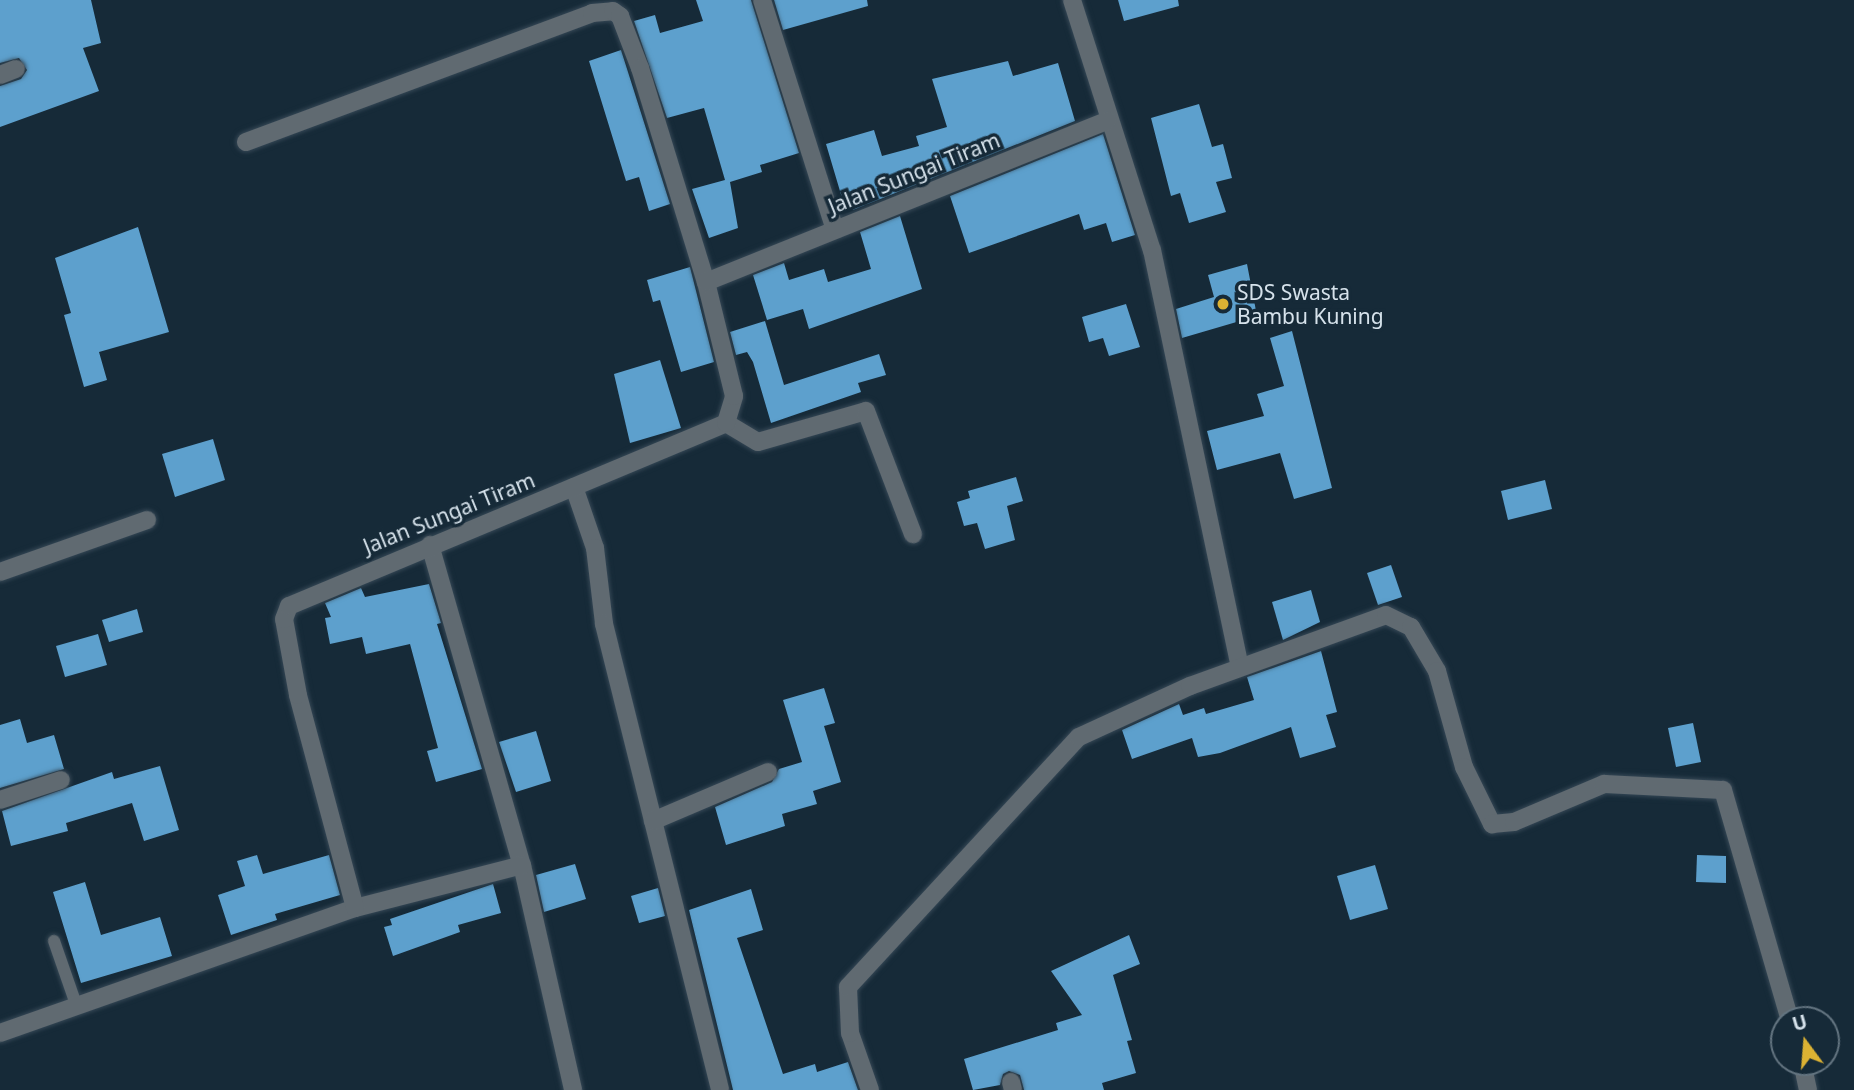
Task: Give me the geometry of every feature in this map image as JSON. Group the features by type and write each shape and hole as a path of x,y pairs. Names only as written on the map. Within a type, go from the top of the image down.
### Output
{"street":[{"path":"762,0 835,230"},
{"path":"1072,0 1108,120 1152,250 1240,667"},
{"path":"246,142 593,13 612,11 620,16 640,68 706,282 734,396 726,423 758,442 866,411 913,534"},
{"name":"Jalan Sungai Tiram","path":"706,282 1108,120"},
{"name":"Jalan Sungai Tiram","path":"355,908 298,695 285,613 300,598 726,423"},
{"path":"574,487 595,548 604,624 720,1090"},
{"path":"0,572 146,520"},
{"path":"430,545 522,865 573,1090"},
{"path":"870,1090 850,1033 845,1003 856,974 1079,737 1240,667 1386,615 1399,617 1410,627 1437,671 1464,767 1486,816 1498,826 1604,785 1723,790 1786,1006"},
{"path":"653,821 768,772"},
{"path":"0,800 61,780"},
{"path":"0,1033 76,1004 355,908 522,865"}],"lane":[{"path":"54,941 76,1004"}],"building":[{"path":"0,0 91,0 101,43 83,48 99,91 0,127 0,86 21,79 27,70 19,58 0,63"},
{"path":"696,0 751,0 799,153 760,165 762,172 730,182 738,228 709,238 692,189 725,180 704,108 667,118 634,21 655,15 660,33 703,21"},
{"path":"774,0 867,0 868,6 783,30"},
{"path":"1118,0 1178,0 1179,6 1124,21"},
{"path":"621,50 670,204 649,211 639,177 626,181 589,61"},
{"path":"1008,61 1013,76 1058,63 1075,121 853,210 852,206 845,208 826,144 874,130 882,156 919,146 916,136 947,127 932,79"},
{"path":"1199,104 1212,147 1223,144 1232,178 1216,182 1226,212 1189,223 1180,193 1171,196 1151,118"},
{"path":"1103,134 1135,235 1112,242 1106,223 1084,230 1079,214 969,253 950,196"},
{"path":"900,216 922,289 809,329 803,309 767,320 753,275 784,263 789,280 824,269 828,282 871,269 860,232"},
{"path":"138,227 169,332 99,352 107,380 84,387 64,315 71,313 55,258"},
{"name":"SDS Swasta Bambu Kuning","path":"1247,264 1257,316 1182,338 1176,309 1214,297 1208,275"},
{"path":"690,267 714,362 681,372 660,300 653,302 647,280"},
{"path":"1126,304 1140,347 1109,356 1103,338 1089,342 1082,317"},
{"path":"765,321 784,385 879,354 886,375 858,383 861,392 771,423 753,362 747,352 736,355 730,332"},
{"path":"1292,331 1332,488 1294,499 1280,453 1217,470 1207,431 1264,416 1257,394 1284,386 1270,338"},
{"path":"660,360 681,428 630,443 614,374"},
{"path":"213,439 225,480 175,497 162,454"},
{"path":"1016,477 1023,501 1007,506 1015,540 985,549 977,523 964,526 957,502 970,498 968,491"},
{"path":"1545,480 1552,509 1508,520 1501,491"},
{"path":"1391,565 1402,597 1378,605 1367,573"},
{"path":"429,584 441,623 437,624 482,769 436,782 427,751 438,748 410,644 366,654 362,637 330,644 325,618 331,617 325,603 361,588 365,597"},
{"path":"1311,590 1320,622 1283,640 1272,602"},
{"path":"137,609 143,632 109,642 102,620"},
{"path":"98,634 107,665 65,677 56,646"},
{"path":"1321,651 1337,712 1326,715 1336,747 1300,758 1291,727 1220,753 1198,757 1192,738 1132,759 1122,730 1179,704 1183,715 1204,708 1206,714 1254,700 1247,677"},
{"path":"824,688 835,723 824,726 841,782 813,791 817,804 782,814 785,826 726,845 715,807 772,782 779,769 802,762 783,700"},
{"path":"20,719 27,743 54,735 64,769 0,788 0,725"},
{"path":"1693,723 1701,762 1676,767 1668,728"},
{"path":"536,731 551,781 516,792 499,742"},
{"path":"160,766 179,830 144,841 132,803 66,823 68,831 11,846 2,811 112,772 114,779"},
{"path":"257,855 263,874 329,855 340,895 275,914 277,920 231,935 218,895 245,886 237,861"},
{"path":"1697,855 1726,856 1726,883 1696,882"},
{"path":"575,864 586,899 544,912 536,875"},
{"path":"1375,865 1388,909 1350,920 1337,876"},
{"path":"85,882 101,935 160,917 172,956 81,983 53,892"},
{"path":"493,884 501,913 458,925 460,932 393,956 384,927 392,925 390,919"},
{"path":"658,888 665,916 639,923 631,896"},
{"path":"751,889 763,930 737,938 783,1074 815,1064 817,1072 848,1062 858,1090 733,1090 689,910"},
{"path":"1129,935 1140,964 1113,975 1132,1040 1127,1041 1136,1073 1102,1083 1104,1090 1024,1090 1020,1075 1009,1071 1003,1074 1000,1085 973,1090 964,1059 1058,1030 1056,1023 1082,1015 1051,971"}],"place":[{"name":"SDS Swasta Bambu Kuning","path":"1223,304"}]}
